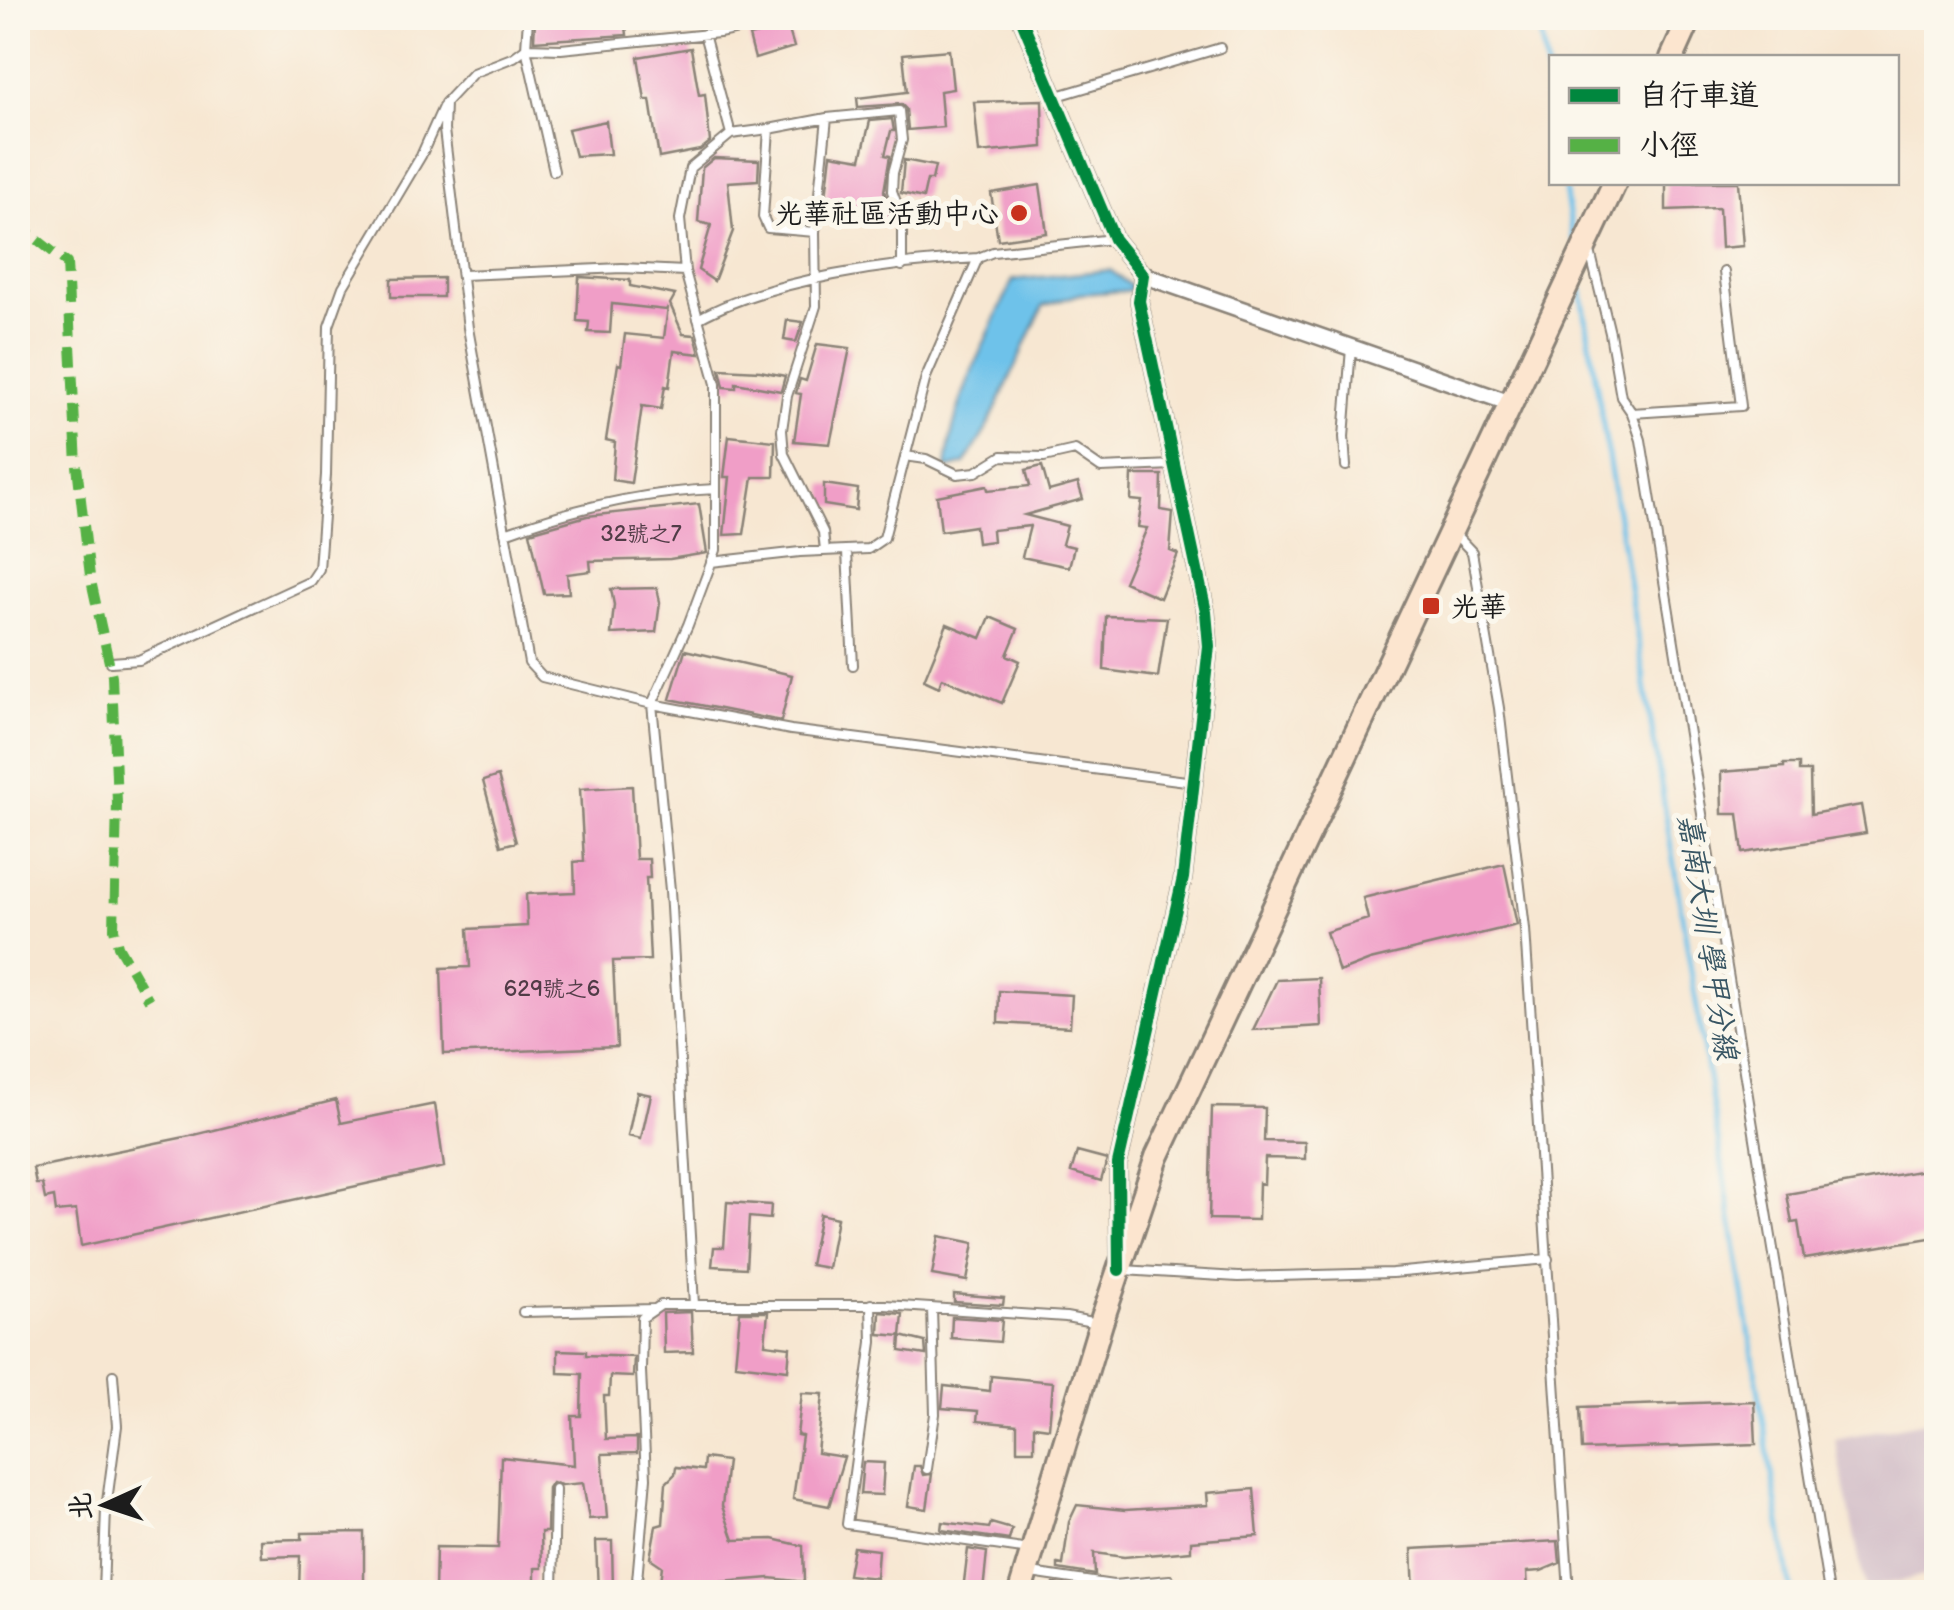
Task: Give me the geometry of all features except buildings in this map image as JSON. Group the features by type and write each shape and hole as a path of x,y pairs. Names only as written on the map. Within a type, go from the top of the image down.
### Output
{"main road":[{"path":"1673,55 1690,18"},
{"path":"1027,1572 1101,1323 1157,1157 1614,185"}],"street":[{"path":"1021,18 1114,239 1143,275 1510,403"},
{"path":"1119,1270 1118,1164 1183,878 1209,646 1206,612 1139,301 1143,275"}],"lane":[{"path":"528,18 526,48 554,171"},
{"path":"111,662 139,660 311,581 319,570 326,475 328,326 343,287 421,156 445,102 473,73 514,57 526,48 561,49 704,34 792,18"},
{"path":"704,34 731,134"},
{"path":"1054,97 1220,48"},
{"path":"445,102 444,130 468,328 529,663 542,677 652,704 792,730 1194,782"},
{"path":"694,1305 670,890 652,704 716,550 716,384 685,271 680,220 690,168 731,134 899,111 902,140 892,191 902,218 902,266"},
{"path":"824,551 823,532 784,454 782,430 787,396 816,306 815,232 827,118"},
{"path":"769,129 763,216 768,228 815,232"},
{"path":"698,319 721,306 818,278 1114,239"},
{"path":"1588,242 1621,397 1632,413 1641,440 1829,1592"},
{"path":"711,562 847,552 868,549 884,538 926,377 978,258"},
{"path":"463,275 622,268 685,271"},
{"path":"1632,413 1741,406 1724,272"},
{"path":"1346,466 1344,437 1351,348"},
{"path":"906,456 957,474 976,472 1002,456 1044,457 1075,450 1102,468 1174,465"},
{"path":"505,533 566,511 620,499 671,490 716,489"},
{"path":"1450,528 1472,552 1499,708 1526,929 1569,1592"},
{"path":"847,552 853,664"},
{"path":"1119,1270 1238,1277 1392,1273 1548,1258"},
{"path":"871,1304 872,1342 847,1524 1027,1572 1113,1585 1170,1580"},
{"path":"636,1592 646,1478 640,1372 642,1318 662,1305 871,1304 1066,1317 1101,1323"},
{"path":"927,1468 935,1414 932,1308"},
{"path":"523,1312 656,1309"},
{"path":"104,1592 106,1509 117,1426 114,1375"},
{"path":"553,1592 554,1489"}],"shaded area":[{"path":"1936,1419 1936,1574 1865,1588 1835,1439"}],"water":[{"path":"1110,270 1136,290 1080,294 1043,306 986,430 965,464 946,469 963,396 1013,280"}],"waterway":[{"name":"嘉南大圳 學甲分線","path":"1538,18 1549,86"},
{"name":"嘉南大圳 學甲分線","path":"1564,185 1573,239"},
{"name":"嘉南大圳 學甲分線","path":"1581,288 1791,1592"}],"marked path":[{"path":"18,218 30,234 67,263 77,466 90,576 112,676 117,803 114,929 118,946 149,1000"}],"cycle path":[{"path":"1021,18 1114,239 1143,275 1139,301 1206,612 1209,646 1183,878 1118,1164 1119,1270"}],"place":[{"name":"光華社區活動中心","path":"1019,213"},
{"name":"光華","path":"1431,606"}]}
